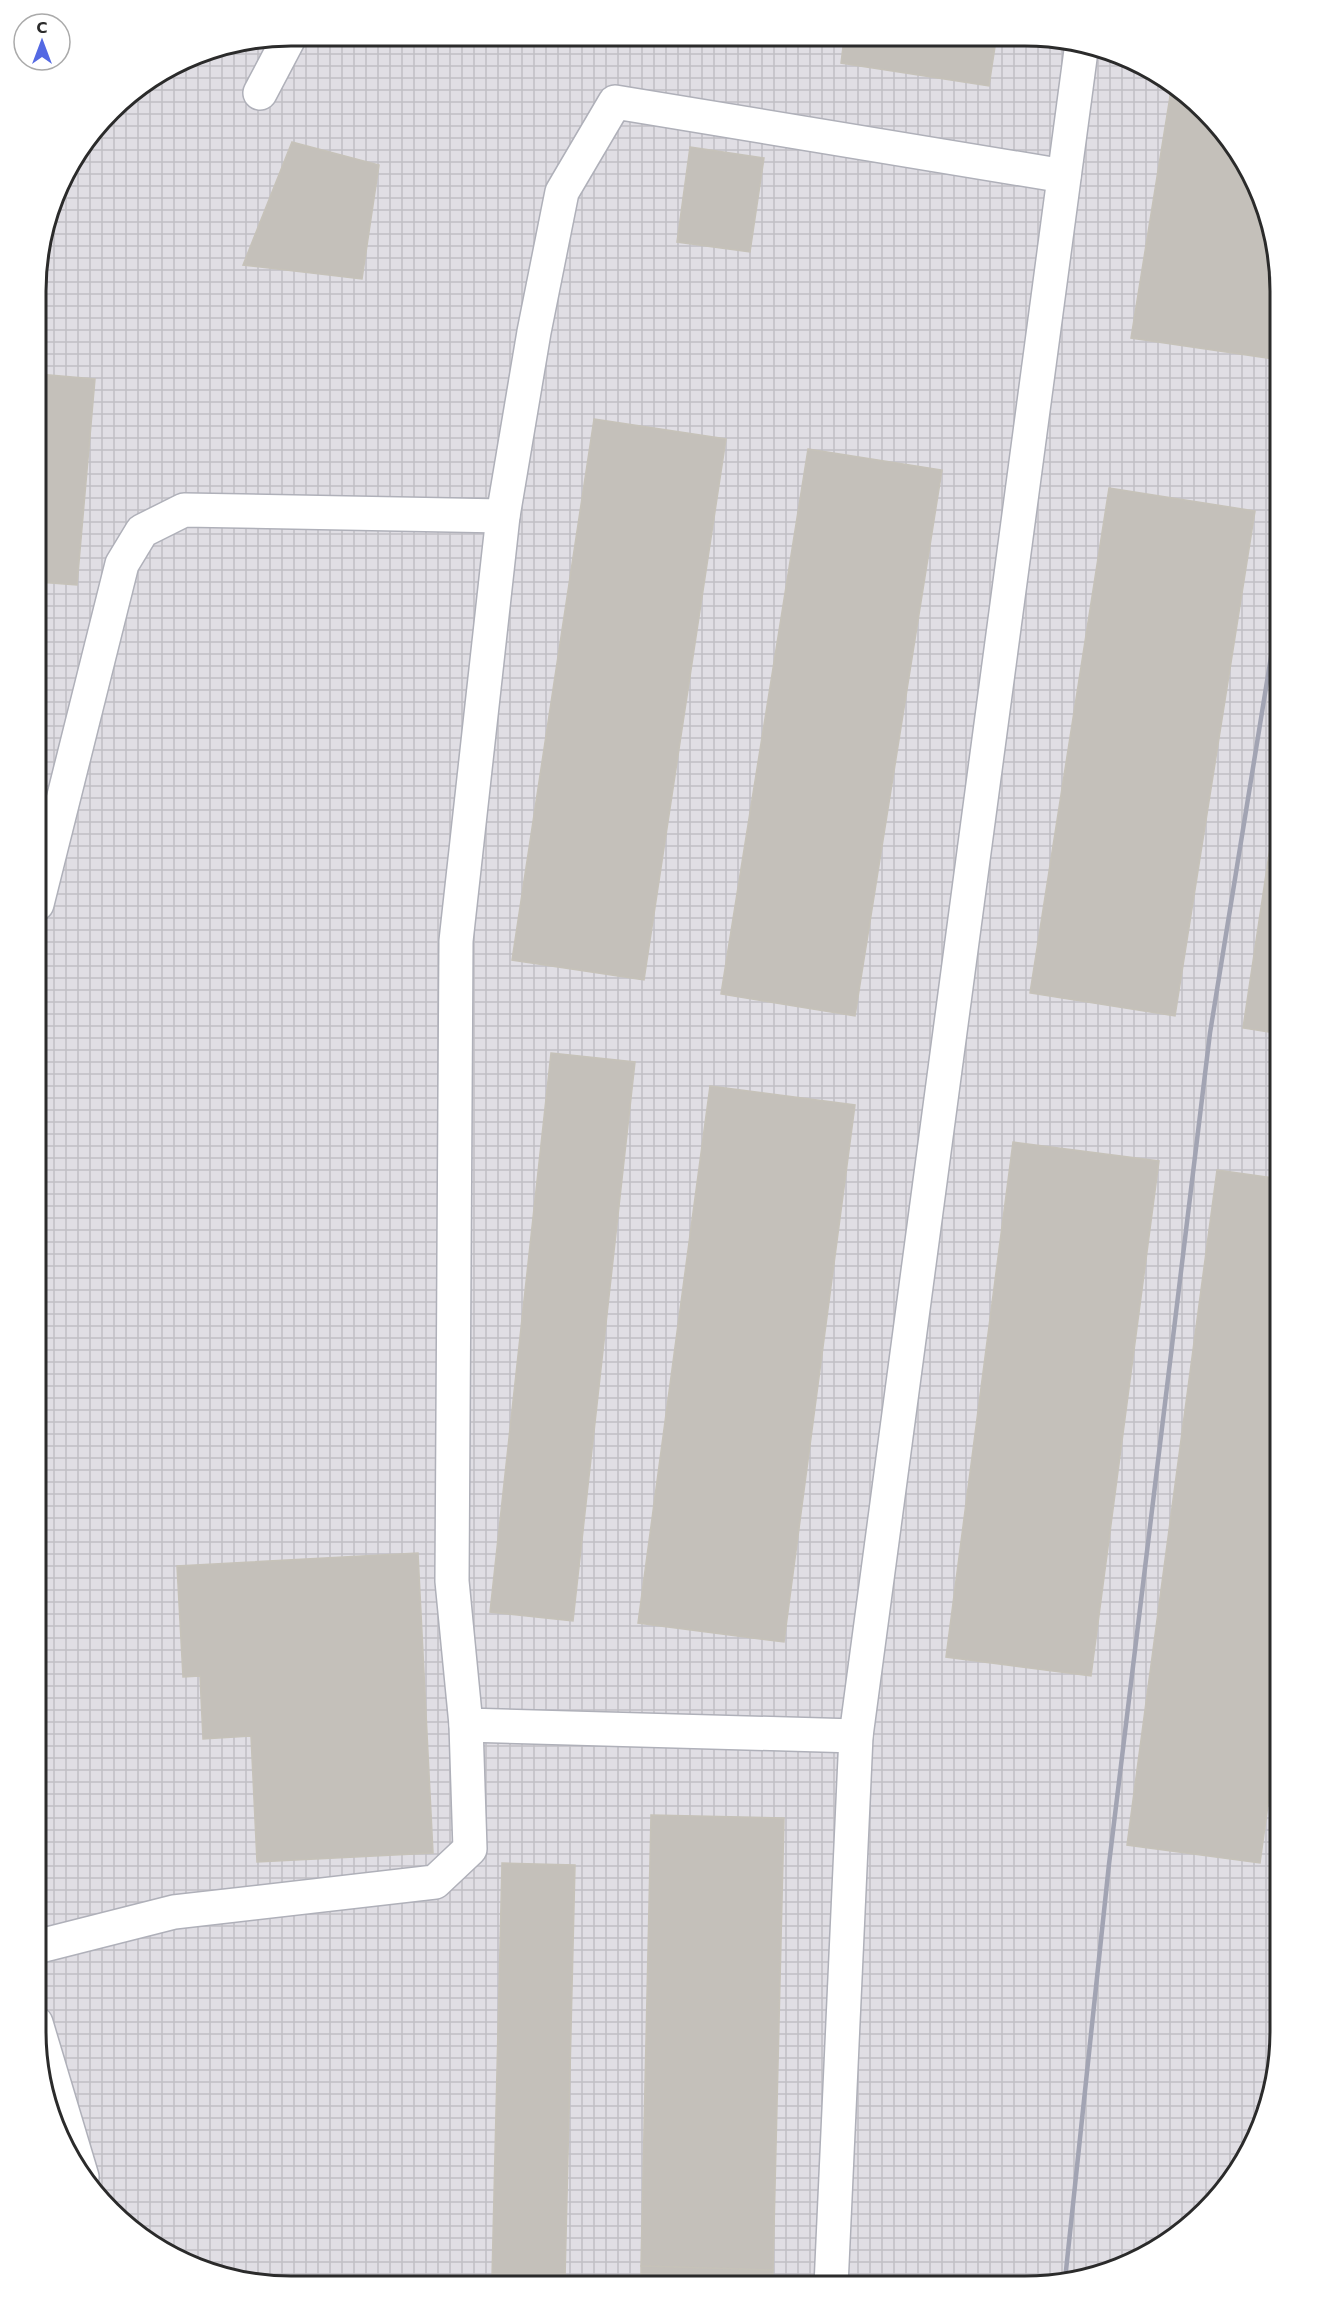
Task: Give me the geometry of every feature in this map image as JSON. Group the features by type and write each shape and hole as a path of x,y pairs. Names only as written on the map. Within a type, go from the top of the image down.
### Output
{"lane":[{"path":"260,93 285,46"},
{"path":"831,2276 856,1736 1081,53"},
{"path":"46,1944 174,1912 435,1882 470,1849 466,1725 452,1581 456,941 503,516 534,332 562,192 615,102 1064,176"},
{"path":"46,868 122,564 142,531 184,510 503,516"},
{"path":"466,1725 856,1736"},
{"path":"50,2069 69,2134"}],"shaded area":[{"path":"1026,46 1073,51 1104,59 1148,79 1175,97 1199,118 1220,142 1238,169 1258,213 1266,244 1270,275 1270,2048 1266,2079 1258,2110 1238,2154 1220,2181 1199,2205 1162,2235 1104,2264 1058,2274 1042,2276 275,2276 244,2272 213,2264 169,2244 142,2226 118,2205 97,2181 79,2154 62,2116 51,2079 46,2032 46,291 51,244 59,213 79,169 97,142 118,118 142,97 169,79 213,59 244,51 275,47"}],"building":[{"path":"843,46 995,46 989,86 841,63"},
{"path":"1170,94 1199,118 1220,142 1238,169 1258,213 1266,244 1270,275 1270,358 1131,338"},
{"path":"292,142 379,165 362,279 243,265"},
{"path":"690,147 764,158 750,252 677,242"},
{"path":"46,375 95,379 77,585 46,583"},
{"path":"594,419 726,439 644,980 512,960"},
{"path":"808,449 942,470 855,1016 721,994"},
{"path":"1109,488 1255,511 1175,1016 1030,993"},
{"path":"1270,848 1270,1032 1243,1028"},
{"path":"551,1053 635,1062 573,1621 490,1612"},
{"path":"710,1086 855,1105 784,1642 638,1623"},
{"path":"1013,1142 1159,1161 1091,1676 946,1657"},
{"path":"1217,1170 1270,1177 1270,1790 1260,1863 1127,1845"},
{"path":"418,1553 433,1853 257,1862 251,1736 203,1739 200,1676 183,1677 177,1566"},
{"path":"651,1815 784,1818 773,2270 641,2266"},
{"path":"502,1863 575,1865 565,2276 492,2276"},
{"path":"641,2266 773,2270 773,2276 641,2276"}],"railway":[{"path":"1066,2273 1109,1864 1210,1033 1270,663"}]}
